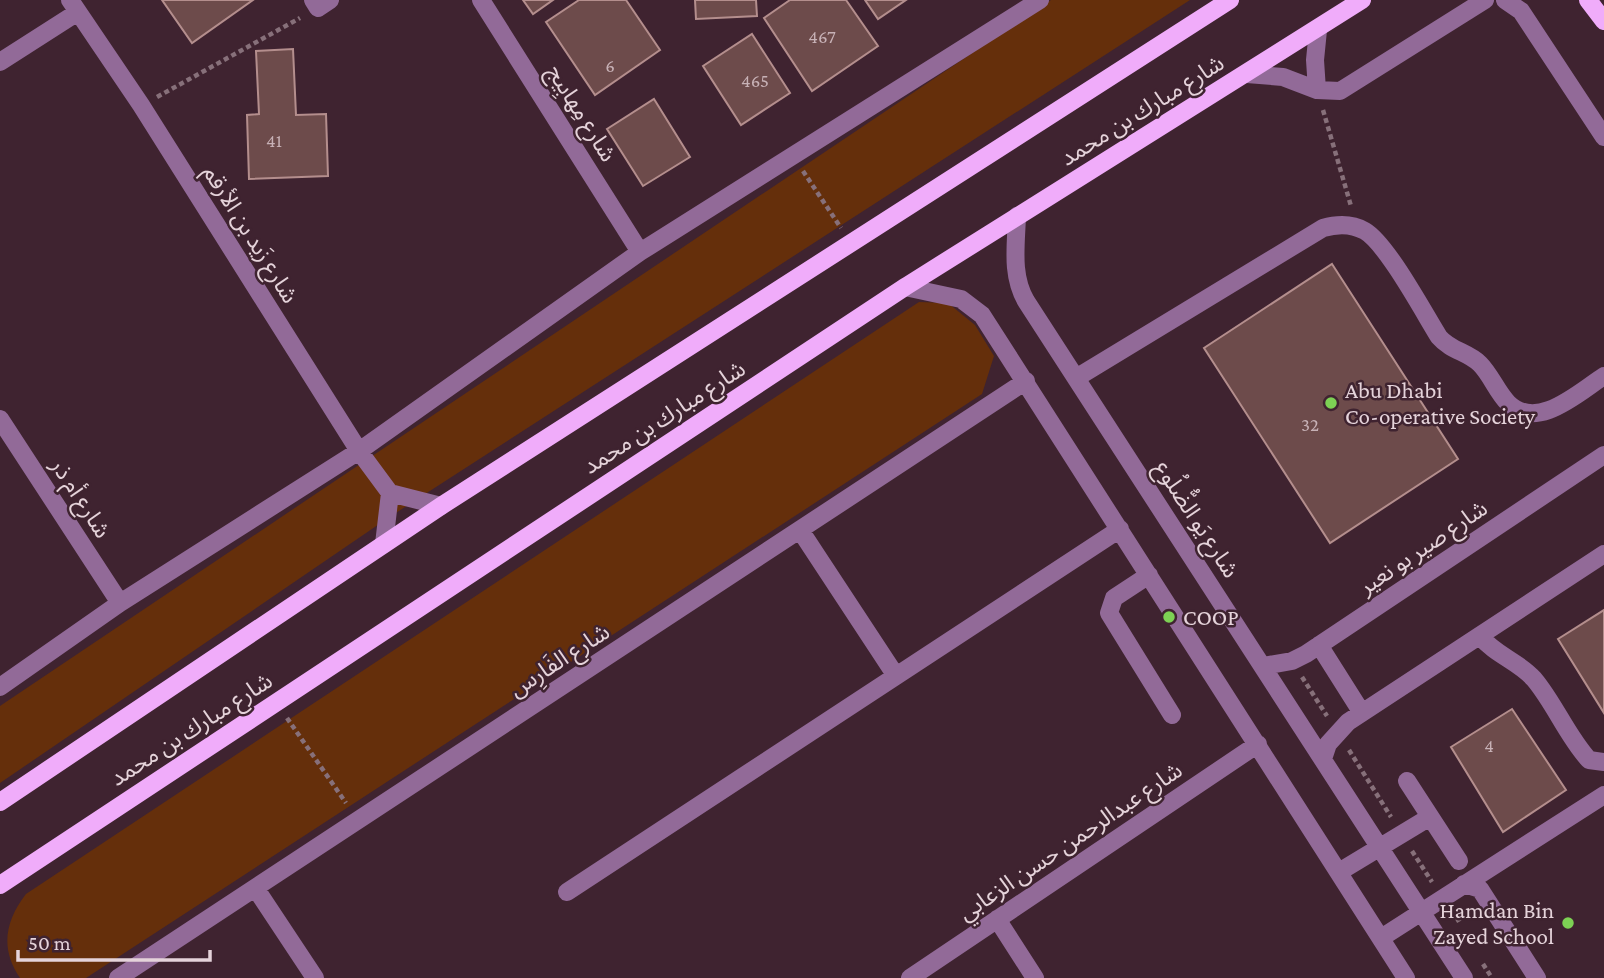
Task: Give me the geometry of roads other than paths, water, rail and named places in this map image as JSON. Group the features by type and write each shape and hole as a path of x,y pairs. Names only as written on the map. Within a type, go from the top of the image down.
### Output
{"main road":[{"name":"شارع مبارك بن محمد","path":"0,802 441,506 1230,0"},
{"name":"شارع مبارك بن محمد","path":"1,886 905,287 1362,0"},
{"path":"1588,0 1604,21"}],"street":[{"name":"شارع مِهابِيج","path":"481,0 640,252"},
{"path":"1247,74 1283,77 1317,90 1340,91 1485,0"},
{"path":"1505,0 1521,11 1604,137"},
{"path":"0,687 120,603 359,451 640,252 1034,2"},
{"path":"0,62 74,6"},
{"name":"شارع زَيد بن الأرقم","path":"74,6 141,105 359,451 390,493"},
{"path":"1317,90 1315,60 1318,30"},
{"name":"شارع يَو الضُّلُوع","path":"1017,216 1016,280 1026,301 1464,978"},
{"path":"1076,378 1323,228 1346,225 1357,227 1376,240 1446,345 1480,364 1516,409 1534,414 1550,410 1604,376"},
{"path":"905,287 946,294 973,306 982,314 1406,978"},
{"name":"شارع الفَارِس","path":"118,978 1026,381"},
{"name":"شارع أم ذر","path":"0,419 120,603"},
{"name":"شارع صير بو نعير","path":"1263,666 1292,661 1319,645 1604,455"},
{"path":"384,544 390,493 441,506"},
{"path":"566,892 1120,529"},
{"path":"800,530 896,676"},
{"path":"1323,759 1337,732 1362,713 1604,554"},
{"path":"1149,575 1114,598 1109,612 1172,715"},
{"path":"1480,636 1489,648 1528,673 1589,760 1604,762"},
{"path":"1319,645 1362,713"},
{"name":"شارع عبدالرحمن حسن الزعابي","path":"909,978 1258,744"},
{"path":"1407,781 1459,861"},
{"path":"1381,938 1604,795"},
{"path":"1339,872 1430,817"},
{"path":"1464,884 1480,889 1538,978"},
{"path":"256,889 316,978"},
{"path":"997,919 1035,978"}],"place":[{"name":"Abu Dhabi Co-operative Society","path":"1331,403"},
{"name":"COOP","path":"1169,617"},
{"name":"Hamdan Bin Zayed School","path":"1568,923"}]}
